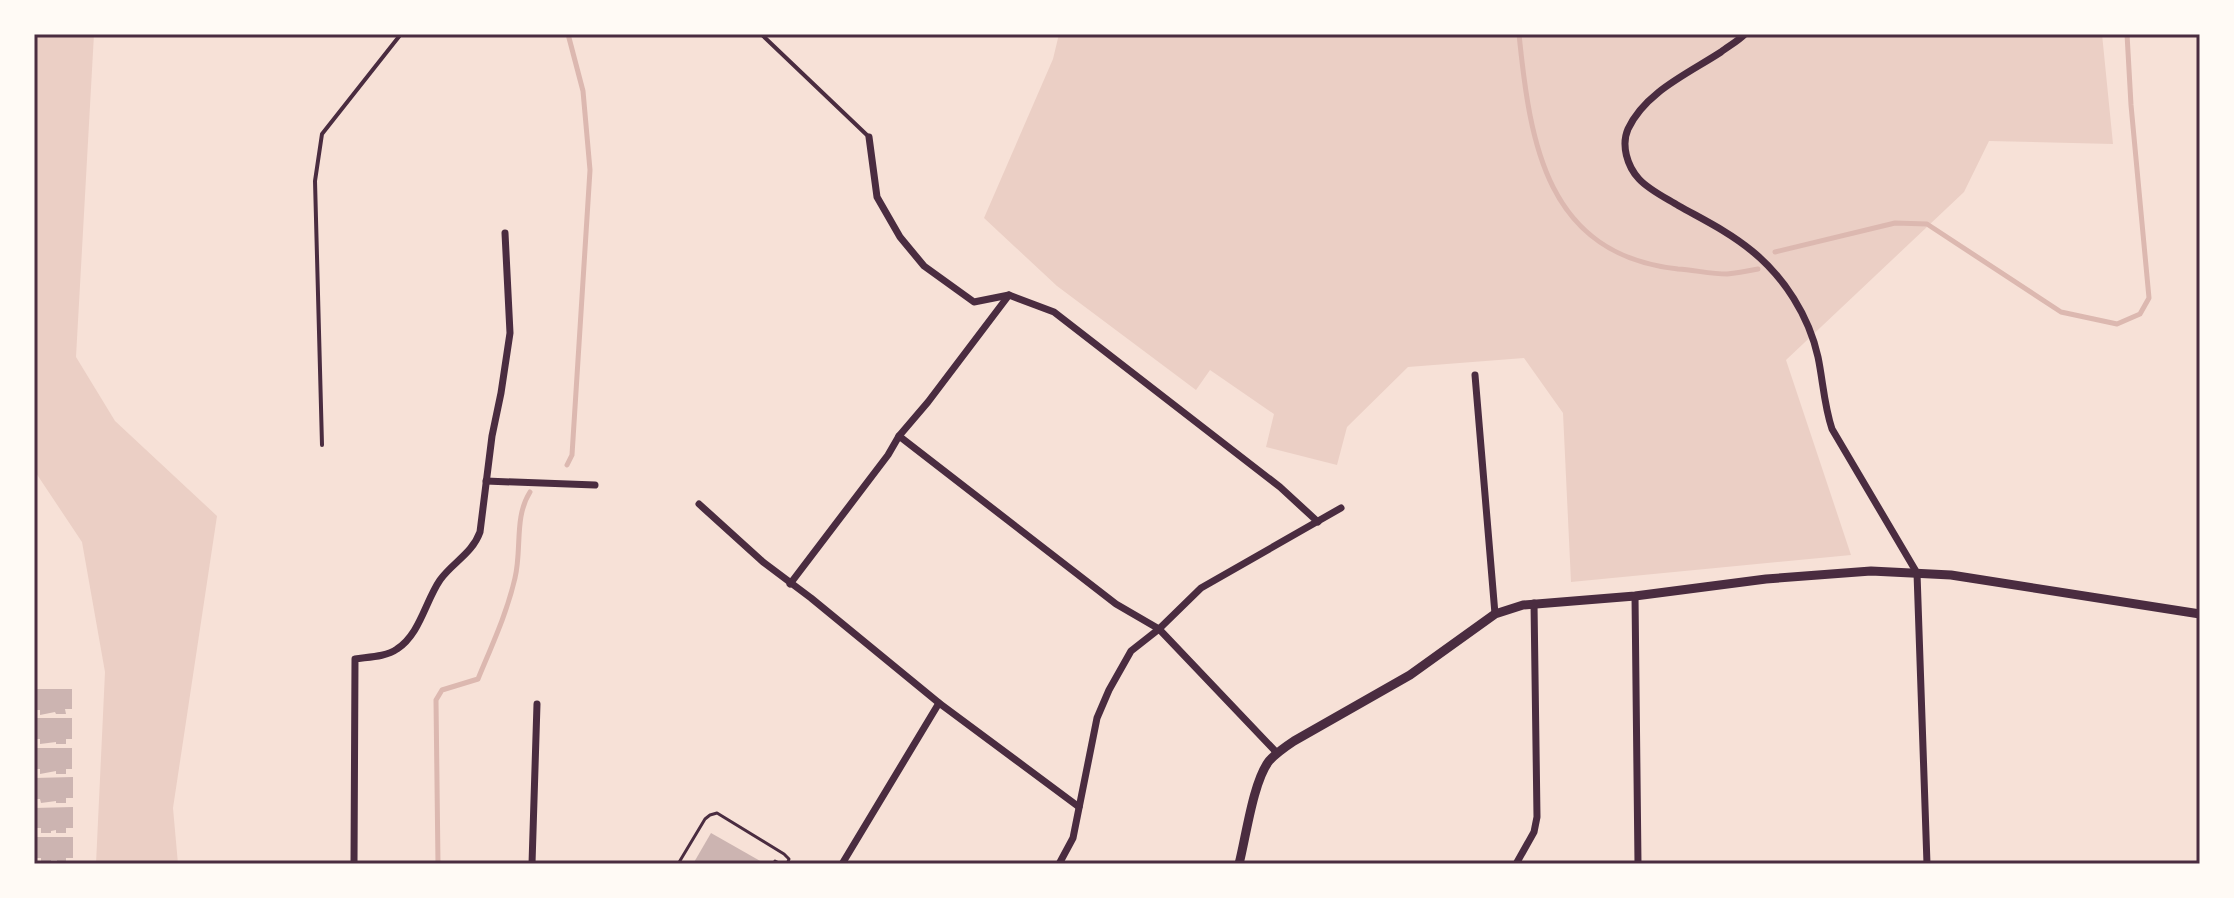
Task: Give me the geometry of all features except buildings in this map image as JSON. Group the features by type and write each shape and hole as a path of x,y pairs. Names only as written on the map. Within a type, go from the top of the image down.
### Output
{"street":[{"path":"1745,34 1650,99 1627,131 1624,149 1629,165 1639,179 1734,236 1775,273 1792,296 1813,338 1832,429 1917,573 1927,864"},
{"path":"869,137 877,197 900,237 924,266 974,302 1009,295 1054,312 1280,487 1318,522"},
{"path":"354,864 355,659 395,651 405,643 415,630 430,595 443,576 476,543 480,532 492,436 510,333 505,233"},
{"path":"790,584 888,455 899,436 1009,295"},
{"path":"1475,375 1495,614"},
{"path":"899,436 1116,604 1159,629 1277,753"},
{"path":"486,481 595,485"},
{"path":"699,504 790,584 939,703 1079,807"},
{"path":"1059,864 1073,838 1097,718 1131,651 1201,588 1341,508"},
{"path":"1239,864 1260,776 1277,753 1400,681 1495,614 1523,605 1871,571 1951,575 2200,614"},
{"path":"1635,596 1638,864"},
{"path":"1516,864 1534,832 1537,817 1534,603"},
{"path":"842,864 939,703"},
{"path":"532,864 537,704"}],"lane":[{"path":"322,445 315,181 322,134 401,34"},
{"path":"761,34 869,137"}],"path":[{"path":"678,864 705,819 717,813 784,854 789,859 787,864"},
{"path":"773,864 775,861 781,864"}],"shaded area":[{"path":"34,34 94,34 76,357 115,421 217,516 173,808 178,864 96,864 105,672 82,542 34,470"},
{"path":"1059,34 2102,34 2113,144 1989,141 1964,192 1786,360 1851,555 1571,582 1563,413 1524,358 1408,367 1347,427 1337,465 1266,447 1274,414 1210,370 1196,390 1057,286 984,218 1053,59"}],"waterway":[{"path":"567,465 572,455 590,170 583,91 568,34"},
{"path":"1519,34 1530,115 1539,153 1553,187 1573,217 1599,242 1634,259 1678,269 1727,274 1758,269"},
{"path":"1775,252 1895,223 1927,224 2061,312 2117,324 2140,314 2149,298 2127,34"},
{"path":"438,864 436,700 442,690 478,679 512,591 520,523 530,492"}]}
